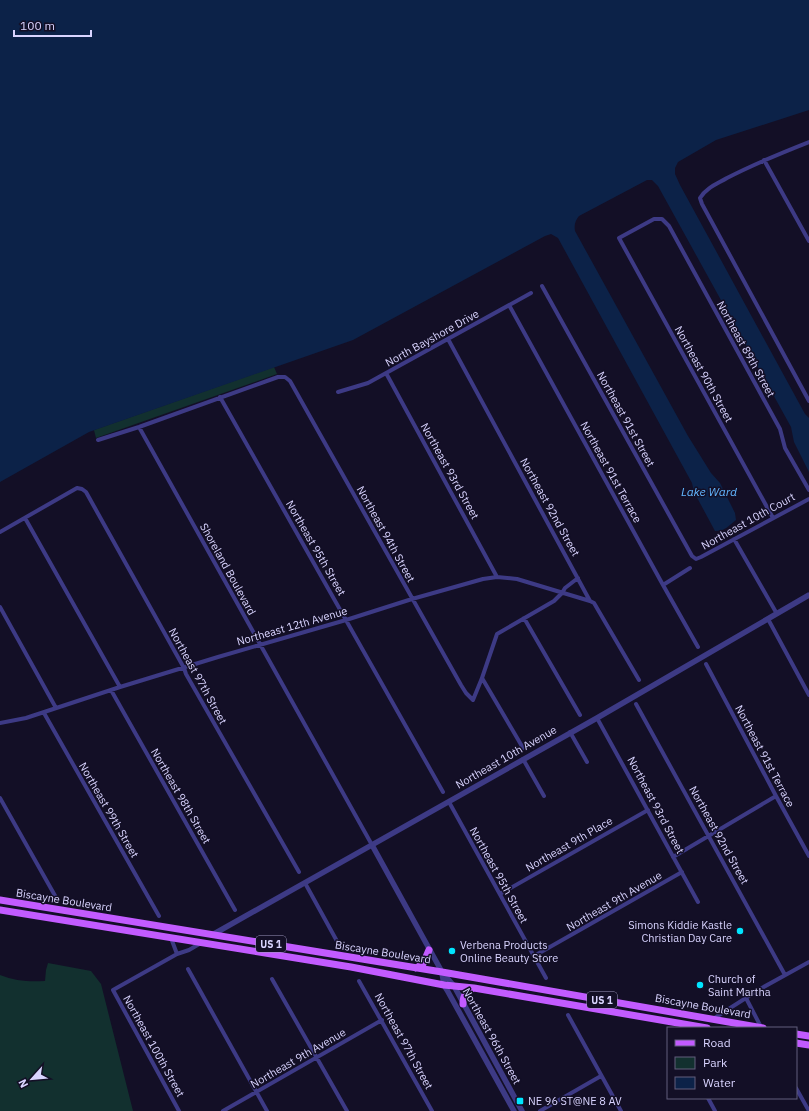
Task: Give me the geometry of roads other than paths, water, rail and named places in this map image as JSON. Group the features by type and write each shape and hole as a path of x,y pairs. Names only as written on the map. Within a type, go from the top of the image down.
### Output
{"main road":[{"name":"Biscayne Boulevard","path":"0,900 442,972 756,1027"},
{"path":"44,917 46,908"},
{"name":"Biscayne Boulevard","path":"0,910 351,967 444,985 474,988 702,1027"},
{"path":"416,968 423,964 429,950"},
{"path":"463,1004 463,996 474,988"},
{"path":"606,1010 617,1008 624,1004"},
{"path":"696,1026 706,1023 712,1019"},
{"path":"797,1034 809,1036"},
{"path":"797,1043 809,1045"}],"street":[{"path":"809,142 764,160 713,186 704,192 700,198 809,401"},
{"path":"764,160 809,241"},
{"name":"Northeast 89th Street","path":"619,238 654,219 662,219 669,226 780,429 785,448 809,490"},
{"name":"Northeast 90th Street","path":"619,238 773,518"},
{"name":"Northeast 91st Street","path":"542,286 688,549 692,556 696,559"},
{"name":"North Bayshore Drive","path":"338,392 368,383 531,293"},
{"name":"Northeast 91st Terrace","path":"509,305 698,647"},
{"name":"Northeast 92nd Street","path":"448,339 590,601 594,603 639,680"},
{"name":"Northeast 93rd Street","path":"386,373 497,578"},
{"name":"Northeast 94th Street","path":"220,397 278,377 285,377 290,381 412,599 466,693 473,700 482,678"},
{"path":"98,440 139,427 220,397"},
{"name":"Northeast 95th Street","path":"220,397 442,792"},
{"name":"Shoreland Boulevard","path":"139,427 372,845"},
{"name":"Northeast 97th Street","path":"25,518 77,488 86,492 186,674 299,872"},
{"name":"Northeast 10th Court","path":"696,559 809,498"},
{"path":"0,532 25,518 120,687"},
{"path":"734,539 777,614"},
{"path":"663,585 690,568"},
{"name":"Northeast 12th Avenue","path":"0,723 44,713 120,687 483,579 497,578 517,580 590,601"},
{"path":"524,748 482,678 497,634 554,601 565,588 578,578"},
{"name":"Northeast 10th Avenue","path":"212,935 597,718 809,595"},
{"path":"0,607 56,708"},
{"path":"524,618 580,715"},
{"path":"768,620 809,694"},
{"name":"Northeast 91st Terrace","path":"706,664 809,856"},
{"name":"Northeast 98th Street","path":"111,690 235,910"},
{"name":"Northeast 92nd Street","path":"636,704 785,975"},
{"name":"Northeast 99th Street","path":"44,713 159,916"},
{"name":"Northeast 93rd Street","path":"597,718 698,902"},
{"path":"570,732 587,762"},
{"path":"523,759 544,796"},
{"path":"673,856 776,796"},
{"path":"0,798 58,901"},
{"name":"Northeast 95th Street","path":"449,802 546,978"},
{"name":"Northeast 9th Place","path":"500,894 648,810"},
{"name":"Northeast 96th Street","path":"372,845 429,950 442,972 454,986 522,1111"},
{"name":"Northeast 9th Avenue","path":"534,956 682,872"},
{"path":"305,882 338,943"},
{"path":"170,938 177,954 202,943"},
{"name":"Northeast 100th Street","path":"177,954 114,990 179,1111"},
{"path":"712,1019 809,962"},
{"path":"188,969 267,1111"},
{"name":"Northeast 96th Street","path":"442,972 444,985 514,1111"},
{"path":"272,979 347,1111"},
{"name":"Northeast 97th Street","path":"359,981 432,1111"},
{"path":"746,998 761,1027"},
{"path":"568,1015 621,1111"},
{"name":"Northeast 9th Avenue","path":"222,1111 382,1020"},
{"path":"540,1111 602,1076"},
{"path":"797,1090 809,1111"},
{"path":"709,1099 715,1111"}],"water":[{"name":"Lake Ward","path":"0,0 809,0 809,110 716,140 678,162 675,168 675,174 805,414 809,418 809,472 794,442 791,427 658,186 652,180 647,180 579,216 575,223 575,231 688,436 711,473 720,483 735,513 736,520 724,529 715,531 694,492 692,483 558,238 551,234 353,340 89,432 0,482"}],"place":[{"name":"Simons Kiddie Kastle Christian Day Care","path":"740,931"},
{"name":"Verbena Products Online Beauty Store","path":"452,951"},
{"name":"Church of Saint Martha","path":"700,985"},
{"name":"NE 96 ST@NE 8 AV","path":"520,1101"}]}
